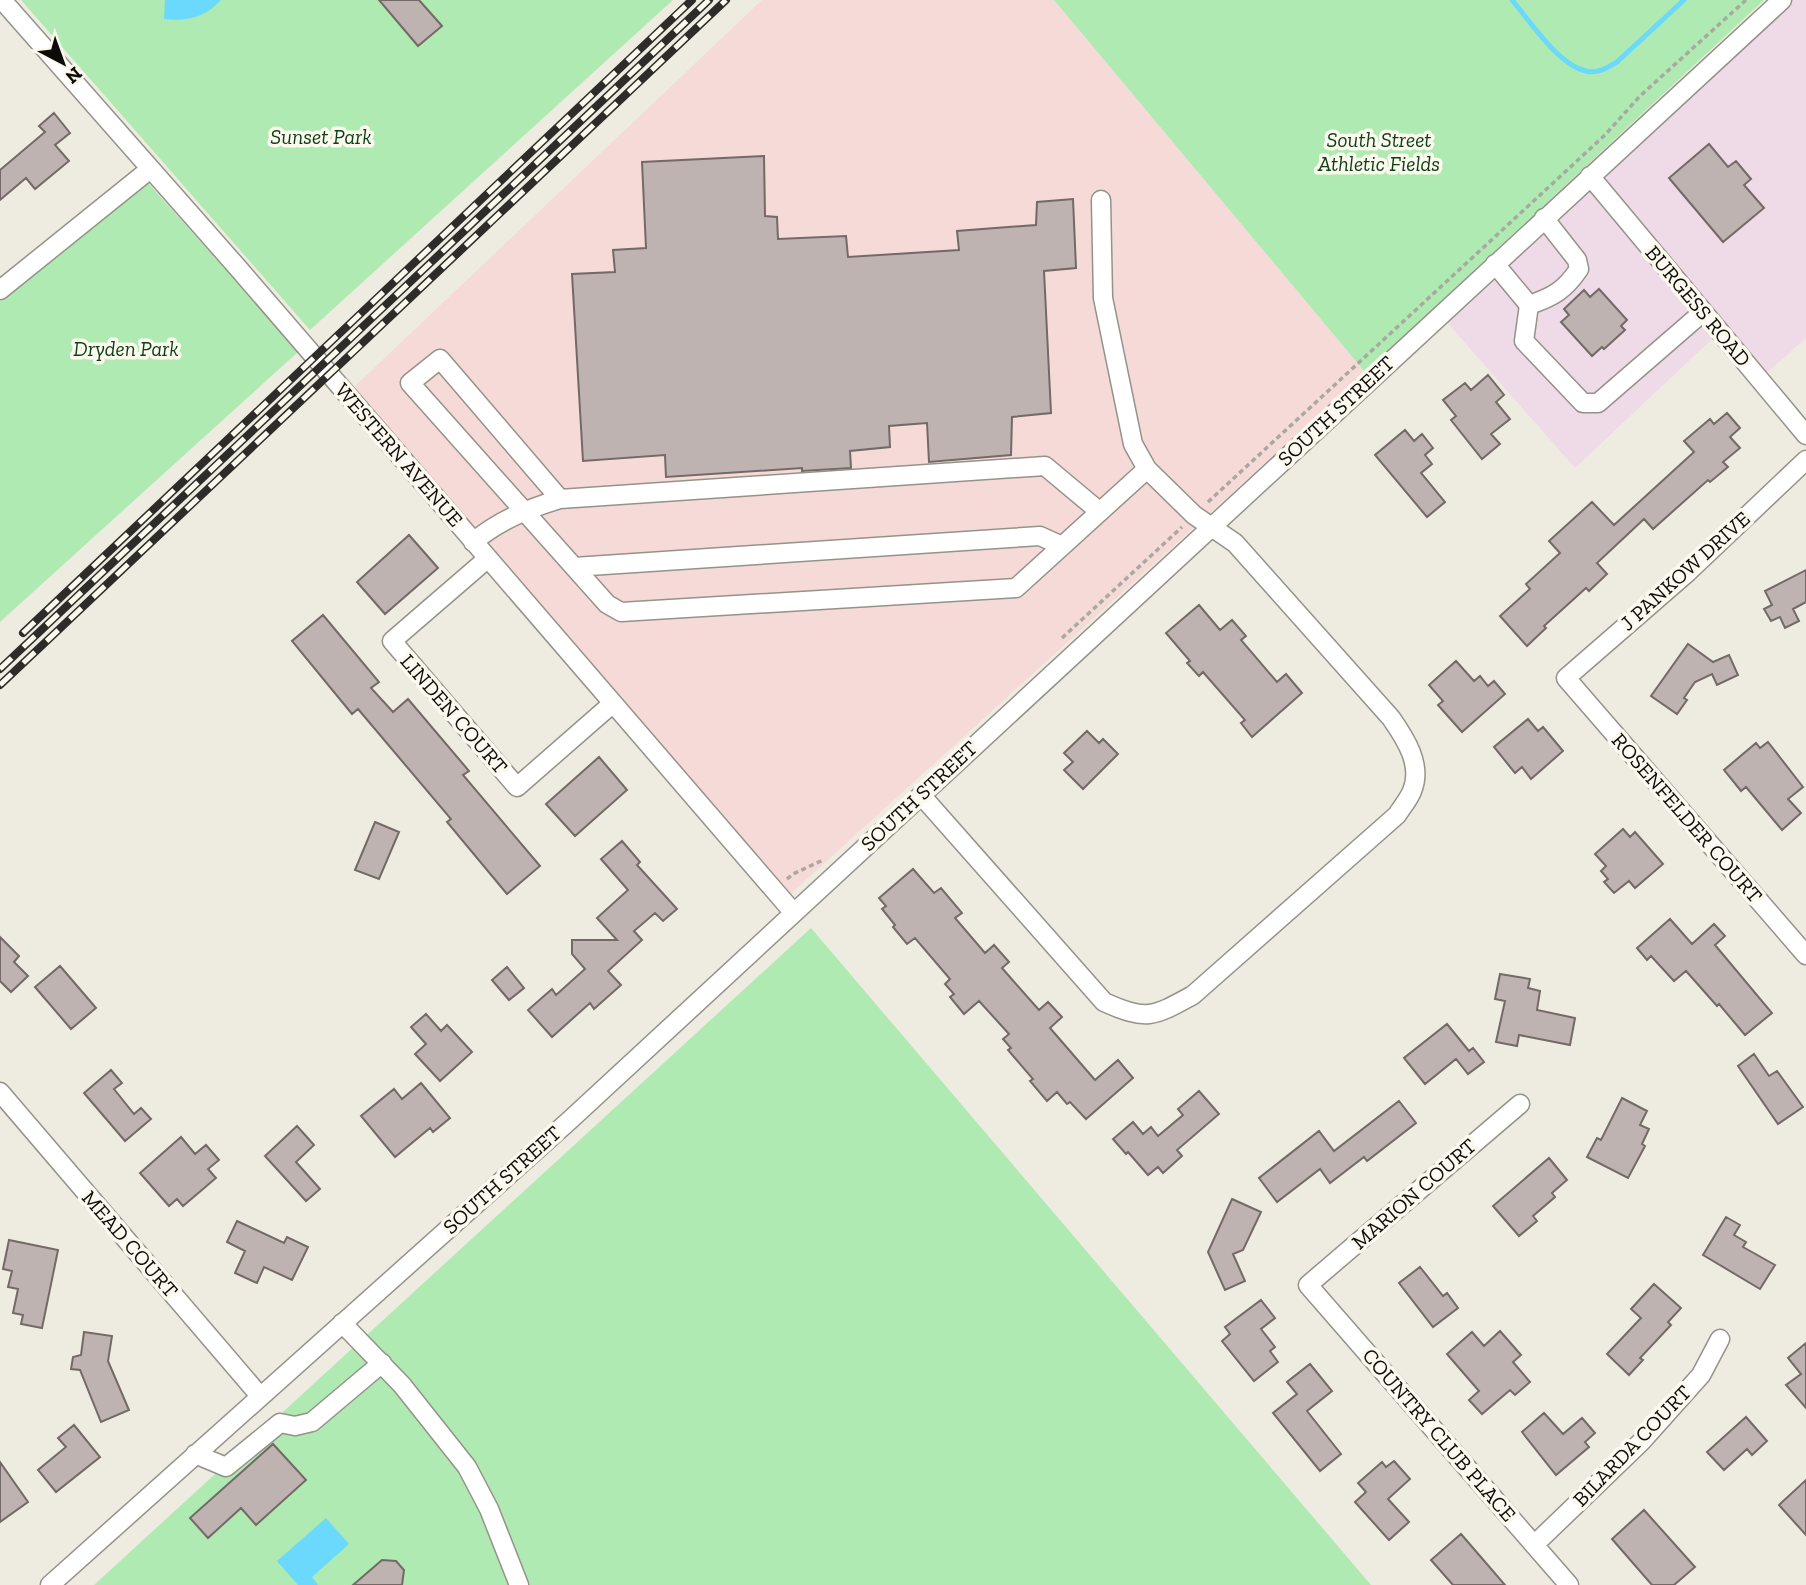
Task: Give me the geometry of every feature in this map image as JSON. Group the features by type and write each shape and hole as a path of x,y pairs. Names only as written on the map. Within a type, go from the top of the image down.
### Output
{"street":[{"name":"WESTERN AVENUE","path":"2,0 149,170 247,278 793,912"},
{"name":"SOUTH STREET","path":"50,1585 570,1120 1782,0"},
{"path":"0,290 149,170"},
{"name":"BURGESS ROAD","path":"1590,176 1806,435"},
{"path":"920,794 1104,1002 1133,1014 1161,1013 1193,995 1397,815 1413,790 1415,770 1408,742 1391,718 1234,543 1195,515 1147,469 1133,444 1103,298 1101,200"},
{"path":"1529,305 1552,298 1571,281 1579,269 1577,260 1544,218"},
{"path":"1495,264 1529,305 1524,341 1583,403 1598,403 1703,312"},
{"path":"559,499 440,359 410,383 607,604 621,612 1016,588 1147,469"},
{"name":"J PANKOW DRIVE","path":"1569,682 1566,678 1688,572 1806,460"},
{"path":"473,542 492,526 523,510 559,499 1045,466 1100,512"},
{"path":"574,567 1040,536 1062,546"},
{"name":"LINDEN COURT","path":"487,559 392,641 418,673 517,787 612,704"},
{"name":"ROSENFELDER COURT","path":"1569,682 1806,955"},
{"name":"MEAD COURT","path":"0,1092 279,1423"},
{"name":"MARION COURT","path":"1308,1285 1520,1104"},
{"name":"COUNTRY CLUB PLACE","path":"1308,1285 1569,1585"},
{"path":"342,1323 382,1363 467,1467 489,1509 519,1585"},
{"name":"BILARDA COURT","path":"1534,1545 1649,1432 1700,1375 1720,1339"},
{"path":"195,1454 226,1467 279,1423 295,1426 312,1422 382,1363"}],"path":[{"path":"1055,645 1605,135 1640,96 1746,0"},
{"path":"774,890 793,874 825,860"}],"shaded area":[{"path":"762,0 1054,0 1365,372 786,898 352,389"},
{"path":"1793,0 1806,0 1806,338 1753,385 1712,339 1575,468 1446,321"}],"green space":[{"name":"Sunset Park","path":"21,0 673,0 310,330"},
{"name":"South Street Athletic Fields","path":"1054,0 1764,0 1365,372"},
{"name":"Dryden Park","path":"147,182 299,351 0,622 0,301"},
{"path":"811,928 1371,1585 94,1585"}],"water":[{"path":"165,0 221,0 202,14 188,19 172,20 164,19"},
{"path":"326,1518 349,1544 312,1577 318,1585 298,1585 277,1561"}],"building":[{"path":"379,0 419,0 442,26 418,46"},
{"path":"54,113 70,133 55,145 69,161 35,189 26,178 0,200 0,170 45,132 39,126"},
{"path":"1709,144 1728,167 1736,161 1751,179 1744,185 1764,208 1723,242 1669,178"},
{"path":"764,156 765,216 777,217 778,239 846,236 848,257 959,250 957,231 1036,225 1037,202 1073,199 1076,268 1044,271 1051,413 1012,417 1011,455 929,462 927,423 889,426 890,447 850,451 851,468 802,471 802,468 666,477 665,455 583,461 572,274 615,272 613,250 646,248 642,162"},
{"path":"1599,289 1627,320 1621,326 1625,330 1592,356 1561,322 1569,315 1564,309 1584,290 1590,297"},
{"path":"1488,375 1504,395 1496,402 1510,419 1491,434 1500,444 1482,459 1451,420 1456,416 1443,400 1465,383 1471,390"},
{"path":"1727,413 1740,428 1730,437 1740,448 1723,462 1728,467 1710,482 1708,480 1653,529 1644,519 1597,563 1607,574 1589,591 1586,588 1544,626 1546,628 1527,646 1500,616 1530,589 1526,584 1560,553 1549,541 1592,502 1614,525 1694,452 1684,441 1710,419 1714,424"},
{"path":"1405,430 1414,441 1422,434 1433,448 1425,455 1432,464 1421,473 1445,502 1427,517 1375,455"},
{"path":"409,535 438,568 385,614 357,582"},
{"path":"1806,570 1806,602 1793,609 1799,621 1785,628 1780,617 1771,621 1764,609 1772,605 1765,591"},
{"path":"1199,605 1220,630 1232,620 1246,636 1241,640 1277,682 1286,674 1302,693 1252,737 1241,723 1245,720 1203,672 1199,676 1187,663 1190,661 1166,633"},
{"path":"323,615 379,682 371,688 393,712 408,699 469,771 463,775 540,866 507,894 447,822 451,819 358,709 352,714 292,641"},
{"path":"1688,644 1713,662 1729,655 1738,675 1717,685 1712,674 1695,682 1677,714 1651,696"},
{"path":"1456,661 1474,681 1480,676 1488,686 1494,681 1505,694 1462,732 1438,705 1443,701 1429,685"},
{"path":"1528,719 1538,731 1543,727 1563,751 1531,779 1522,767 1515,773 1494,747"},
{"path":"1087,731 1099,743 1103,739 1118,754 1083,789 1064,770 1073,762 1064,753"},
{"path":"1768,742 1803,787 1788,799 1801,813 1782,830 1746,787 1741,791 1724,770 1756,743 1760,748"},
{"path":"599,757 627,790 575,836 546,804"},
{"path":"375,822 399,832 379,879 355,870"},
{"path":"1623,829 1630,837 1635,832 1663,864 1635,888 1629,881 1614,893 1604,882 1608,879 1601,871 1606,866 1595,854"},
{"path":"622,841 640,862 637,865 677,909 663,921 655,913 634,931 642,940 608,971 621,985 594,1009 590,1003 552,1037 528,1010 552,989 556,995 585,969 572,954 572,940 617,940 597,918 628,890 601,859"},
{"path":"913,869 934,893 941,888 962,913 955,918 985,953 994,945 1009,962 1002,968 1039,1010 1048,1002 1062,1017 1050,1028 1095,1080 1118,1060 1133,1078 1086,1119 1057,1092 1047,1101 1030,1081 1033,1079 1008,1050 1011,1048 1003,1039 1009,1034 979,1001 964,1014 950,997 954,994 945,984 950,979 915,938 907,944 893,927 895,925 882,909 886,906 879,898"},
{"path":"1670,919 1692,944 1714,924 1725,936 1715,945 1772,1013 1745,1035 1686,971 1674,981 1651,956 1647,960 1637,948"},
{"path":"0,937 19,956 14,962 28,976 11,992 0,981"},
{"path":"60,966 96,1008 71,1029 35,987"},
{"path":"507,967 524,988 509,1000 492,980"},
{"path":"1500,974 1530,979 1528,988 1540,991 1537,1010 1575,1018 1570,1045 1519,1035 1517,1046 1496,1042 1505,1001 1495,999"},
{"path":"426,1014 441,1031 447,1025 472,1052 440,1081 415,1054 426,1044 411,1027"},
{"path":"1447,1024 1469,1051 1473,1048 1484,1062 1468,1074 1456,1059 1425,1084 1404,1058"},
{"path":"1754,1054 1769,1076 1777,1071 1803,1107 1778,1124 1738,1066"},
{"path":"111,1070 122,1083 114,1089 134,1114 141,1108 151,1119 125,1141 84,1093"},
{"path":"421,1083 450,1118 433,1132 430,1128 395,1157 361,1116 394,1089 402,1099"},
{"path":"1199,1091 1219,1114 1177,1150 1182,1156 1163,1173 1158,1167 1148,1175 1113,1139 1133,1122 1143,1134 1151,1127 1158,1136 1183,1115 1178,1109"},
{"path":"1622,1098 1647,1111 1640,1125 1649,1129 1642,1144 1645,1146 1628,1178 1587,1157 1597,1138 1601,1140"},
{"path":"1399,1101 1416,1123 1367,1161 1364,1157 1330,1183 1320,1169 1277,1202 1259,1178 1319,1131 1334,1151"},
{"path":"297,1126 314,1145 296,1162 320,1189 306,1201 265,1156"},
{"path":"181,1137 195,1154 206,1145 219,1160 208,1169 216,1178 183,1206 177,1199 169,1206 140,1173"},
{"path":"1549,1158 1567,1180 1552,1193 1555,1197 1533,1216 1537,1221 1519,1236 1493,1206"},
{"path":"1232,1199 1261,1212 1243,1250 1233,1254 1245,1281 1225,1290 1208,1252"},
{"path":"1726,1217 1740,1225 1734,1235 1746,1242 1743,1247 1775,1265 1760,1289 1703,1255"},
{"path":"237,1221 284,1243 287,1237 308,1247 292,1280 264,1267 257,1283 235,1273 245,1251 227,1242"},
{"path":"9,1240 58,1250 42,1328 21,1324 23,1315 13,1313 18,1289 8,1287 12,1271 3,1269"},
{"path":"1420,1267 1443,1296 1447,1293 1458,1308 1433,1327 1399,1283"},
{"path":"1654,1284 1681,1308 1668,1322 1671,1325 1640,1358 1643,1360 1629,1375 1607,1354 1641,1318 1631,1309"},
{"path":"1261,1300 1275,1318 1261,1329 1275,1347 1270,1351 1278,1362 1254,1381 1222,1341 1230,1334 1225,1327"},
{"path":"1500,1331 1521,1355 1513,1362 1530,1382 1515,1395 1510,1390 1482,1414 1469,1400 1479,1391 1447,1354 1472,1332 1484,1346"},
{"path":"84,1332 112,1336 108,1361 129,1410 101,1422 80,1370 71,1369 73,1357 81,1355"},
{"path":"1806,1343 1806,1408 1786,1385 1801,1374 1788,1358"},
{"path":"1310,1364 1332,1391 1307,1411 1341,1454 1320,1471 1273,1413 1297,1394 1287,1382"},
{"path":"1544,1413 1563,1434 1582,1418 1595,1433 1585,1442 1589,1447 1556,1475 1522,1432"},
{"path":"1746,1417 1767,1441 1752,1455 1747,1449 1724,1470 1707,1452"},
{"path":"74,1425 100,1457 56,1492 38,1470 66,1447 58,1438"},
{"path":"273,1444 306,1480 256,1525 241,1508 208,1538 190,1518"},
{"path":"1394,1461 1410,1479 1388,1499 1409,1522 1389,1540 1355,1502 1366,1492 1358,1483 1382,1462 1386,1467"},
{"path":"0,1462 28,1502 0,1522"},
{"path":"1806,1480 1806,1535 1779,1505"},
{"path":"1644,1510 1695,1567 1674,1585 1652,1585 1612,1539"},
{"path":"1461,1534 1505,1585 1453,1585 1431,1560"},
{"path":"382,1560 396,1561 404,1570 402,1585 353,1585"}],"waterway":[{"path":"1512,0 1555,52 1565,61 1590,72 1602,70 1617,62 1684,0"}],"railway":[{"path":"23,633 692,0"},
{"path":"0,669 709,0"},
{"path":"0,685 726,0"}]}
